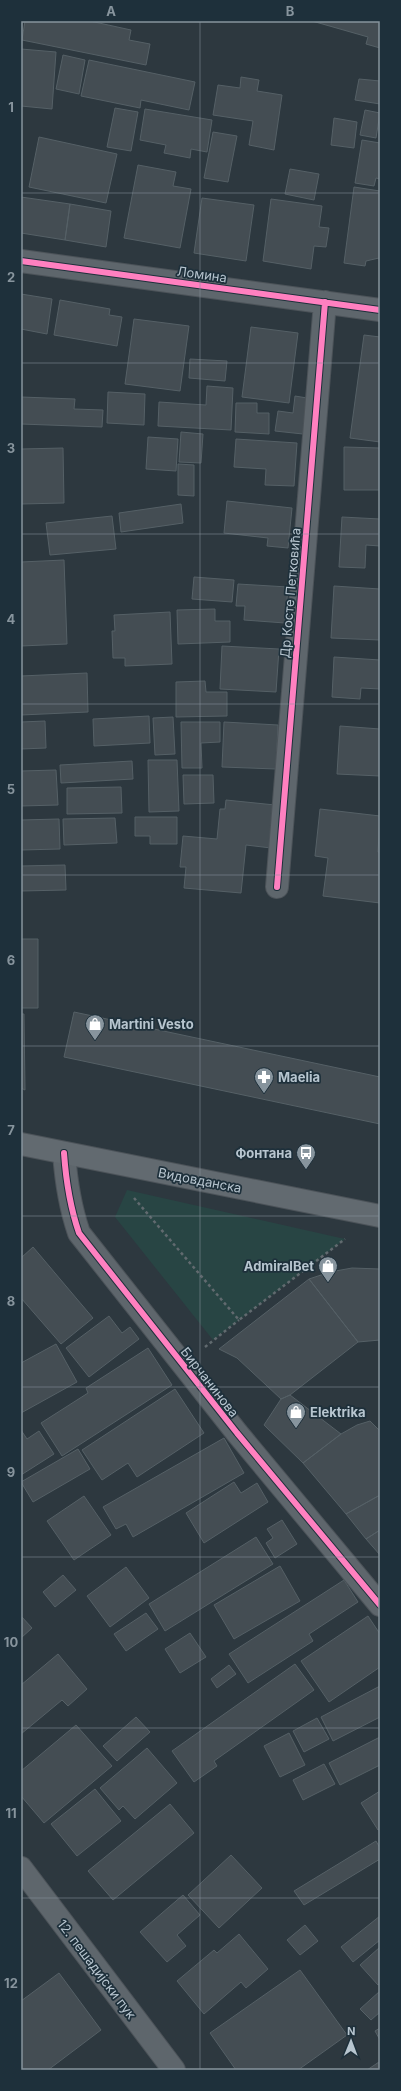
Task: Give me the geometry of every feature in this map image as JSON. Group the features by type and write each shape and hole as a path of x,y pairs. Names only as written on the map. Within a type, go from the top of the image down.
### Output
{"main road":[{"name":"Видовданска","path":"21,1144 380,1216"}],"street":[{"name":"Ломина","path":"21,261 380,310"},
{"name":"Др Косте Петковића","path":"277,887 325,302"},
{"name":"Бирчанинова","path":"64,1153 65,1180 70,1205 79,1233 182,1364 380,1605"},
{"name":"12. пешадијски пук","path":"21,1868 174,2070"}],"path":[{"path":"132,1196 239,1320"},
{"path":"182,1364 345,1239"}],"green space":[{"path":"127,1190 345,1239 213,1340 115,1217"}],"building":[{"path":"25,21 90,21 131,30 129,40 150,44 146,65 22,40"},
{"path":"312,21 380,21 380,48 366,44 368,37"},
{"path":"21,49 56,52 52,109 21,106"},
{"path":"63,55 85,60 79,94 56,89"},
{"path":"89,60 195,82 189,110 141,100 140,108 81,96"},
{"path":"241,77 259,80 257,91 282,95 274,150 249,145 253,121 213,115 218,85 240,88"},
{"path":"359,79 380,81 380,104 355,100"},
{"path":"115,108 138,112 131,151 107,147"},
{"path":"145,109 212,120 207,152 191,149 190,158 164,153 166,145 140,140"},
{"path":"365,110 380,113 376,138 360,135"},
{"path":"334,118 357,122 354,148 331,145"},
{"path":"213,132 237,136 228,182 204,178"},
{"path":"39,137 117,154 106,203 29,187"},
{"path":"362,140 380,143 380,179 376,178 374,186 355,183"},
{"path":"138,165 176,172 173,186 191,189 180,248 124,238"},
{"path":"290,169 319,174 314,200 285,194"},
{"path":"354,187 380,191 380,264 379,258 366,261 365,266 344,263"},
{"path":"21,197 70,204 65,240 21,233"},
{"path":"202,198 254,205 246,261 194,253"},
{"path":"271,199 322,206 319,227 329,228 326,247 314,246 311,269 263,261"},
{"path":"70,204 111,211 106,247 65,240"},
{"path":"21,294 52,299 47,334 21,329"},
{"path":"60,300 110,309 109,315 122,317 117,346 54,335"},
{"path":"134,319 189,326 180,391 125,384"},
{"path":"251,327 298,333 289,403 242,397"},
{"path":"364,335 380,337 380,442 350,438"},
{"path":"190,359 227,361 225,381 189,378"},
{"path":"207,386 233,388 231,430 158,426 159,402 206,405"},
{"path":"108,392 145,394 144,425 107,423"},
{"path":"295,396 307,398 303,434 275,431 278,411 293,413"},
{"path":"21,397 75,399 74,409 103,410 102,427 21,424"},
{"path":"236,403 257,403 257,413 269,413 269,434 235,432"},
{"path":"181,432 203,434 201,463 179,462"},
{"path":"148,437 178,439 176,471 146,469"},
{"path":"236,439 297,443 294,486 265,485 266,469 234,467"},
{"path":"344,447 380,448 380,490 344,490"},
{"path":"63,448 64,503 21,504 21,449"},
{"path":"178,464 194,465 194,496 178,495"},
{"path":"227,501 292,508 288,548 267,546 268,538 224,533"},
{"path":"181,504 183,523 121,532 119,513"},
{"path":"112,516 116,549 50,555 46,523"},
{"path":"342,517 380,519 380,546 366,545 365,568 339,567"},
{"path":"64,560 67,644 21,646 21,562"},
{"path":"194,577 234,580 232,602 192,599"},
{"path":"238,584 288,587 285,623 244,620 245,606 236,606"},
{"path":"334,586 380,589 380,640 331,638"},
{"path":"215,609 215,621 230,621 230,642 178,644 177,610"},
{"path":"170,612 172,664 125,666 125,658 113,658 112,631 115,631 114,615"},
{"path":"222,646 279,649 276,692 220,689"},
{"path":"334,657 380,660 380,689 361,688 360,699 332,697"},
{"path":"87,673 88,712 21,715 21,676"},
{"path":"205,681 206,692 227,692 227,716 176,717 176,682"},
{"path":"149,716 150,743 94,746 93,719"},
{"path":"173,717 175,754 155,755 153,718"},
{"path":"45,721 46,748 21,749 21,722"},
{"path":"181,722 220,722 220,742 201,743 202,768 182,768"},
{"path":"224,722 278,725 276,769 222,767"},
{"path":"340,726 380,729 380,776 337,774"},
{"path":"148,760 177,760 179,811 149,812"},
{"path":"132,761 133,779 61,783 60,765"},
{"path":"56,770 58,805 21,806 21,771"},
{"path":"183,775 213,775 214,803 184,804"},
{"path":"121,787 122,813 67,814 67,788"},
{"path":"226,800 275,805 271,848 246,845 241,893 184,888 186,867 180,867 183,836 217,839 220,809 225,809"},
{"path":"320,809 380,816 378,852 380,852 380,903 323,896 328,858 315,856"},
{"path":"135,817 177,817 177,844 150,844 150,836 135,836"},
{"path":"115,818 117,843 64,845 63,819"},
{"path":"59,819 60,849 21,850 21,820"},
{"path":"65,865 66,890 21,891 21,866"},
{"path":"21,939 38,939 38,1008 21,1008"},
{"path":"74,1012 380,1077 380,1124 64,1057"},
{"path":"21,1014 24,1014 25,1090 21,1088"},
{"path":"33,1247 93,1318 61,1344 21,1298 21,1258"},
{"path":"352,1268 380,1269 380,1340 358,1342 309,1279 330,1272"},
{"path":"309,1279 358,1342 290,1395 281,1399 237,1358 219,1349"},
{"path":"109,1316 122,1333 130,1327 139,1339 89,1377 66,1348"},
{"path":"56,1344 77,1382 21,1413 21,1363"},
{"path":"148,1348 172,1385 62,1456 41,1423 88,1393 86,1388"},
{"path":"175,1389 204,1433 137,1477 128,1463 102,1480 82,1450"},
{"path":"290,1395 341,1434 303,1463 264,1425 281,1399"},
{"path":"370,1421 380,1431 380,1495 346,1514 303,1463 341,1434 357,1425"},
{"path":"21,1430 27,1439 39,1431 54,1454 21,1475"},
{"path":"224,1438 244,1473 133,1537 126,1524 116,1529 103,1507"},
{"path":"78,1449 90,1469 33,1502 21,1482"},
{"path":"234,1482 241,1493 257,1483 268,1502 204,1543 186,1513"},
{"path":"380,1495 380,1530 366,1539 346,1514"},
{"path":"84,1496 111,1535 74,1560 47,1521"},
{"path":"282,1520 297,1544 275,1558 266,1543 273,1538 267,1529"},
{"path":"380,1530 380,1555 366,1539"},
{"path":"256,1537 273,1564 165,1631 149,1604"},
{"path":"280,1566 300,1601 234,1639 214,1605"},
{"path":"126,1567 149,1598 110,1627 87,1596"},
{"path":"63,1575 76,1590 55,1607 43,1592"},
{"path":"344,1580 358,1602 309,1634 313,1641 248,1683 229,1654"},
{"path":"146,1613 158,1629 126,1651 114,1634"},
{"path":"21,1616 32,1628 21,1638"},
{"path":"368,1616 380,1634 380,1667 329,1702 301,1661"},
{"path":"190,1633 206,1657 180,1673 165,1649"},
{"path":"58,1654 87,1689 68,1706 62,1700 21,1734 21,1685"},
{"path":"295,1664 314,1690 214,1761 217,1766 194,1782 172,1751"},
{"path":"229,1665 236,1674 217,1688 211,1679"},
{"path":"380,1686 380,1717 333,1741 321,1717"},
{"path":"136,1717 150,1732 117,1761 103,1746"},
{"path":"317,1718 329,1739 304,1752 293,1731"},
{"path":"76,1725 112,1766 44,1823 21,1796 21,1771"},
{"path":"289,1733 305,1765 280,1777 264,1746"},
{"path":"380,1737 380,1765 340,1785 329,1763"},
{"path":"147,1748 177,1783 135,1819 123,1806 119,1810 100,1788"},
{"path":"324,1764 335,1784 303,1800 293,1780"},
{"path":"95,1789 121,1821 77,1856 51,1824"},
{"path":"380,1791 380,1829 378,1830 361,1803"},
{"path":"170,1804 194,1833 113,1900 88,1871"},
{"path":"376,1841 380,1848 380,1859 304,1905 294,1891"},
{"path":"231,1855 262,1888 219,1928 188,1895"},
{"path":"183,1895 200,1915 177,1935 186,1946 167,1962 140,1932"},
{"path":"380,1916 380,1940 353,1962 341,1947"},
{"path":"305,1925 318,1941 300,1955 287,1940"},
{"path":"239,1934 268,1969 246,1988 241,1982 204,2014 177,1981 214,1950 217,1953"},
{"path":"380,1947 380,1984 378,1985 360,1965"},
{"path":"300,1970 347,2035 298,2070 236,2070 210,2033"},
{"path":"59,1973 101,2030 48,2070 21,2070 21,2001"},
{"path":"380,1991 380,2012 371,2020 360,2009"},
{"path":"380,2028 380,2040 375,2031"},
{"path":"379,2062 380,2070 367,2070"}],"cycle path":[{"path":"21,261 380,310"},
{"path":"277,887 325,302"},
{"path":"64,1153 69,1194 79,1233 237,1433 380,1605"}],"place":[{"name":"Martini Vesto","path":"95,1041"},
{"name":"Maelia","path":"264,1094"},
{"name":"Фонтана","path":"306,1170"},
{"name":"AdmiralBet","path":"328,1283"},
{"name":"Elektrika","path":"296,1429"}]}
